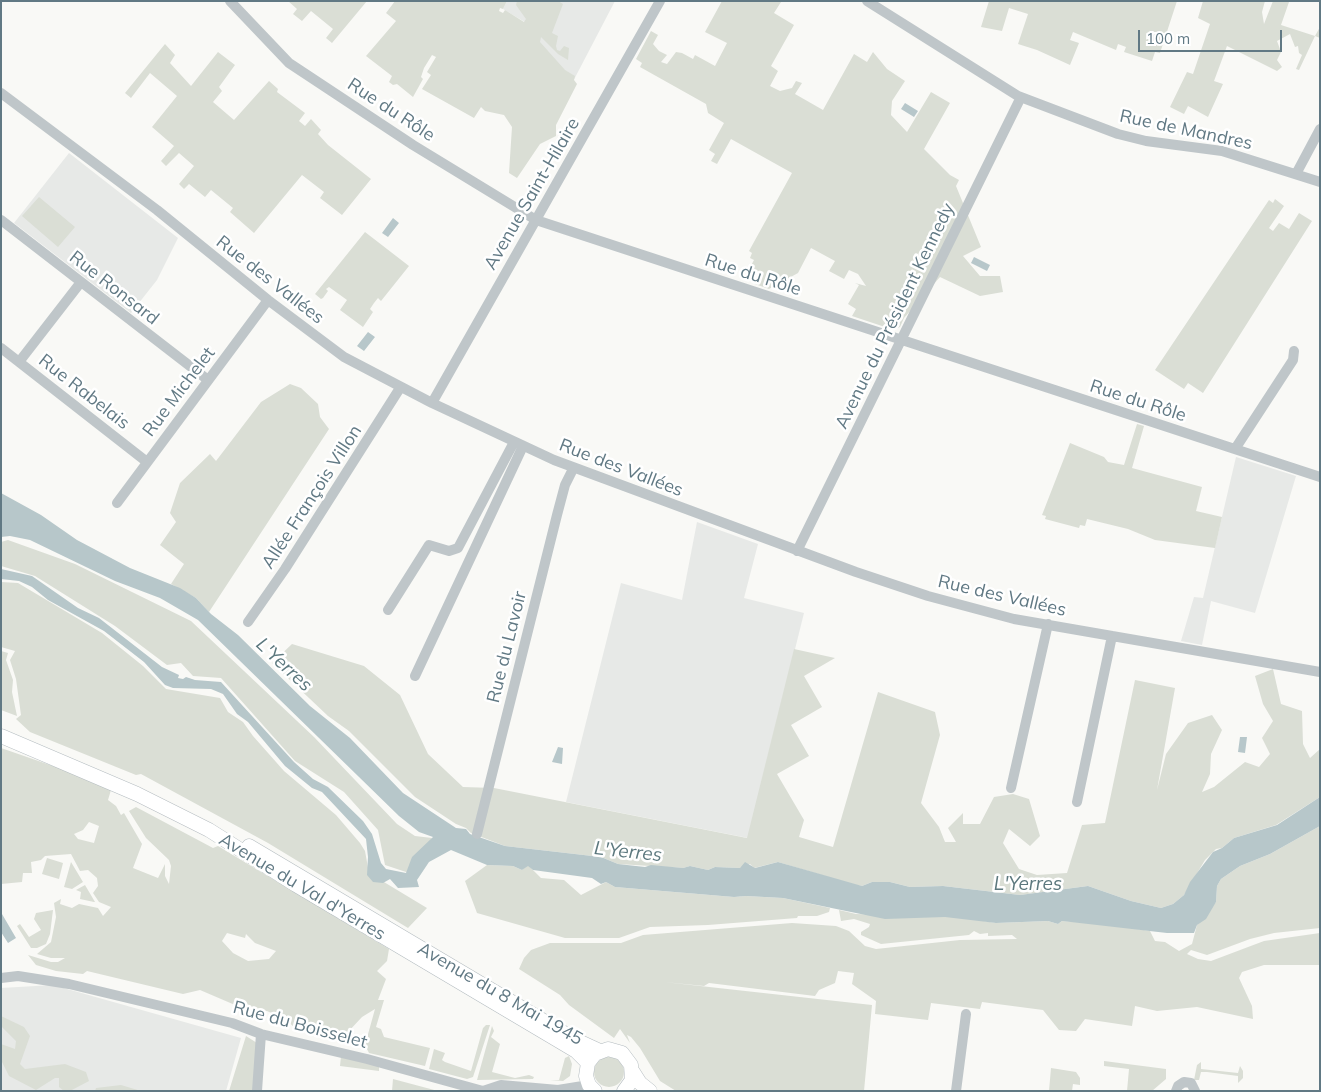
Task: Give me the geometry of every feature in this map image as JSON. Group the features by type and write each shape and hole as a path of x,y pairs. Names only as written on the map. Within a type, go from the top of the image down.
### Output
{"main road":[{"name":"Avenue du Val d'Yerres","path":"1,736 137,794 209,830 256,850 398,939"},
{"name":"Avenue du Val d'Yerres","path":"1,742 38,753"},
{"name":"Avenue du 8 Mai 1945","path":"398,939 581,1043 600,1051 608,1049 622,1053 631,1065 633,1072"},
{"name":"Avenue du 8 Mai 1945","path":"398,939 576,1051 588,1064"},
{"path":"592,1088 586,1076 588,1064 600,1051"},
{"path":"624,1091 632,1080 633,1072"},
{"path":"633,1072 640,1083 650,1091"}],"street":[{"name":"Rue du Rôle","path":"230,1 288,63 412,145 536,220 1320,477"},
{"name":"Avenue Saint-Hilaire","path":"432,403 660,1"},
{"name":"Rue de Mandres","path":"867,1 1021,97 1118,134 1146,141 1222,151 1320,182"},
{"name":"Rue des Vallées","path":"1,93 157,210 268,300 344,357 400,388 573,469 797,551 928,596 1014,619 1320,672"},
{"name":"Avenue du Président Kennedy","path":"797,551 1021,97"},
{"path":"1296,174 1320,129"},
{"name":"Rue Ronsard","path":"1,220 208,380"},
{"path":"18,362 81,282"},
{"name":"Rue Michelet","path":"117,503 268,300"},
{"name":"Rue Rabelais","path":"1,348 147,462"},
{"path":"1234,449 1293,360 1294,351"},
{"name":"Allée François Villon","path":"248,622 285,569 400,388"},
{"path":"388,610 429,545 449,551 458,548 518,444"},
{"path":"415,676 518,444"},
{"name":"Rue du Lavoir","path":"477,834 564,485 573,469"},
{"path":"1011,788 1048,624"},
{"path":"1077,802 1112,636"},
{"name":"Rue du Boisselet","path":"1,978 18,976 53,980 232,1023 256,1032 367,1059 483,1091 501,1085 558,1090 592,1088"},
{"path":"956,1091 966,1014"},
{"path":"256,1032 257,1091"},
{"path":"1176,1091 1178,1086 1184,1082 1191,1083 1195,1091"}],"shaded area":[{"path":"288,1 367,1 332,43 326,38 333,29 311,11 302,21 293,14 297,9"},
{"path":"395,1 507,1 503,9 500,8 499,11 503,13 505,10 524,22 526,19 516,5 517,1 558,1 563,4 552,33 558,36 557,50 560,51 564,46 569,48 568,60 558,54 541,37 540,42 565,70 575,76 574,80 577,84 556,125 556,136 540,144 517,178 509,173 512,127 504,115 485,111 481,107 474,118 422,89 431,75 427,72 436,57 432,55 424,68 421,77 423,79 413,97 397,84 393,85 389,82 392,76 366,56 396,21 386,13"},
{"path":"507,1 615,1 544,137 528,24 503,9"},
{"path":"722,1 781,2 774,13 794,25 771,66 778,71 770,86 780,91 792,88 796,81 802,83 795,94 823,110 854,54 867,62 873,52 887,69 905,81 892,101 891,115 907,132 931,92 950,103 924,149 950,175 959,180 956,186 981,247 963,256 980,276 1000,276 1003,292 980,296 940,277 904,318 900,327 894,330 852,316 856,309 848,304 859,285 855,283 866,286 858,274 849,270 844,279 829,271 835,261 811,248 798,273 769,289 755,284 755,277 747,273 754,260 750,258 752,253 749,251 792,173 731,139 717,164 711,161 715,154 709,150 724,123 708,113 706,104 640,67 642,63 636,59 651,31 658,35 653,44 659,51 667,55 661,62 667,64 676,52 693,59 695,55 715,66 727,43 705,32"},
{"path":"989,1 1177,1 1160,53 1155,52 1152,61 1124,52 1126,47 1118,44 1116,50 1073,32 1070,40 1079,43 1070,65 1037,50 1018,44 1028,14 1009,8 1002,31 981,27"},
{"path":"1203,1 1265,1 1262,12 1264,24 1273,1 1289,2 1281,25 1315,36 1299,70 1296,69 1302,55 1299,53 1298,46 1295,47 1290,34 1277,41 1281,52 1277,60 1282,67 1277,71 1227,46 1214,81 1223,84 1208,117 1188,106 1184,114 1170,107 1187,72 1193,74 1210,24 1198,18"},
{"path":"1320,27 1320,38 1315,36"},
{"path":"165,44 175,55 170,63 191,86 218,52 235,65 219,87 222,91 213,102 234,120 269,81 278,89 277,92 305,113 299,121 305,126 311,119 321,130 318,134 328,145 371,179 342,215 320,198 324,192 302,175 254,233 230,212 233,208 211,190 205,197 189,184 184,189 179,184 194,166 179,153 166,166 161,161 174,146 152,127 177,96 150,73 131,98 125,93"},
{"path":"905,103 918,111 914,117 901,109"},
{"path":"69,153 178,238 157,280 131,313 14,223"},
{"path":"39,197 75,227 58,247 22,216"},
{"path":"1275,199 1284,206 1269,228 1273,231 1279,223 1289,229 1299,213 1312,221 1203,393 1188,383 1184,389 1155,370 1269,200 1273,203"},
{"path":"393,218 399,223 388,237 382,233"},
{"path":"365,232 409,266 381,301 378,298 374,303 370,309 373,312 363,327 340,310 347,300 329,287 321,299 315,294"},
{"path":"974,257 990,265 987,271 971,263"},
{"path":"368,332 375,337 364,351 357,346"},
{"path":"290,384 301,388 318,404 320,417 329,429 209,612 196,598 171,584 184,564 160,545 176,522 170,513 180,483 210,454 216,461 261,402"},
{"path":"1137,424 1144,426 1132,468 1202,487 1196,511 1222,517 1215,548 1155,540 1128,529 1087,519 1085,526 1080,525 1079,528 1045,519 1046,516 1042,515 1070,443 1104,457 1108,462 1124,465"},
{"path":"1236,457 1296,476 1255,613 1211,601 1202,645 1181,641 1194,597 1203,598"},
{"path":"1,493 41,515 77,540 130,568 180,588 196,598 211,614 238,635 310,706 350,738 403,793 456,828 466,829 470,834 505,846 601,857 618,864 645,867 651,865 683,868 690,866 708,870 715,867 740,868 745,862 755,868 778,862 862,886 872,882 890,882 910,887 943,886 1020,895 1088,886 1131,901 1161,908 1173,904 1184,895 1190,882 1213,852 1222,848 1234,838 1277,825 1320,797 1320,826 1270,854 1240,866 1221,879 1217,886 1216,902 1206,919 1197,925 1194,933 1167,933 1062,921 1058,924 1048,921 996,923 945,917 885,919 783,898 734,897 615,887 606,882 601,884 592,878 533,870 528,866 522,870 513,866 487,865 451,850 429,862 417,880 419,887 398,888 390,879 383,883 373,882 367,875 366,839 322,792 312,788 285,766 248,722 237,714 223,694 211,689 173,688 165,685 144,662 104,631 48,600 32,587 19,581 1,579 1,569 32,576 78,608 99,618 162,667 179,675 178,678 183,679 186,677 195,680 221,682 294,762 313,779 328,787 363,821 372,834 381,863 386,869 406,873 412,857 433,837 419,832 399,816 198,620 160,598 115,581 30,540 10,536 1,537"},
{"path":"697,522 758,544 744,598 804,613 748,838 566,802 621,583 682,600"},
{"path":"8,540 75,564 191,621 314,737 397,824 415,836 432,838 409,873 385,865 378,830 344,792 295,761 221,678 193,676 181,663 167,665 115,626 35,576 1,566 1,542"},
{"path":"1,582 18,583 102,633 143,666 166,689 220,698 228,712 243,722 284,771 336,815 360,843 365,851 369,873 427,908 408,928 268,843 141,774 136,775 30,732 16,719 21,715 16,679 10,660 15,651 1,647"},
{"path":"292,644 364,666 400,695 428,754 463,787 494,788 747,838 794,649 835,658 804,676 822,707 791,725 809,756 777,774 804,820 799,837 833,847 878,692 935,712 940,735 921,803 939,827 945,842 956,842 948,828 963,813 963,824 980,824 994,797 1013,794 1029,799 1040,836 1030,846 1009,829 1003,843 1019,869 1037,875 1067,873 1082,825 1105,823 1135,680 1175,688 1157,790 1166,754 1188,723 1212,715 1222,730 1211,754 1210,774 1202,792 1214,787 1245,762 1259,767 1270,754 1262,738 1273,721 1263,704 1255,676 1273,669 1281,704 1302,711 1303,744 1310,758 1320,749 1320,797 1276,825 1234,838 1222,848 1216,849 1205,860 1184,895 1173,904 1161,908 1131,901 1088,886 1020,895 943,886 910,887 890,882 872,882 862,886 778,862 754,868 750,864 740,868 715,867 708,870 690,866 683,868 618,864 601,857 505,846 471,833 466,828 456,824 415,797 349,731 328,716 272,663"},
{"path":"1,651 8,653 6,660 13,680 12,692 17,716 1,710"},
{"path":"1240,737 1247,737 1245,753 1238,752"},
{"path":"558,747 563,748 562,764 552,762"},
{"path":"1,748 76,774 111,790 108,800 116,806 121,815 124,813 142,844 133,868 158,878 165,864 165,876 169,884 171,866 169,860 146,838 129,811 136,807 213,848 218,846 389,949 387,961 377,971 386,979 378,1000 384,1000 376,1027 381,1029 384,1037 430,1048 425,1066 369,1053 365,1045 375,1009 362,1017 348,1032 325,1030 313,1035 295,1028 285,1019 267,1011 249,1011 200,990 183,994 87,971 83,974 56,971 36,965 28,955 51,962 58,962 65,958 51,958 37,954 51,942 56,917 54,903 61,899 60,904 72,908 79,904 98,908 103,916 111,907 99,902 93,893 98,886 97,878 88,870 80,871 71,854 45,856 41,860 31,862 32,873 23,873 22,882 1,884","holes":["89,822 99,826 94,843 78,839 74,834 83,830","227,933 245,938 246,934 255,943 276,951 269,959 248,961 233,953 222,941"]},
{"path":"1320,826 1320,928 1274,933 1250,939 1207,955 1191,950 1187,954 1198,959 1211,961 1264,941 1320,933 1320,965 1264,965 1242,972 1239,978 1252,1006 1253,1019 1197,1007 1157,1011 1135,1006 1132,1026 1085,1019 1076,1031 1059,1030 1043,1010 982,1002 980,1009 931,1003 928,1020 875,1014 876,1001 852,984 854,973 838,971 835,983 819,990 815,996 709,983 704,986 664,982 872,1005 864,1091 676,1091 660,1081 631,1037 627,1035 630,1043 620,1029 614,1038 569,1005 560,995 519,969 524,958 531,950 550,943 621,943 643,935 792,923 836,926 849,931 865,946 876,949 960,940 1017,939 1012,935 988,936 988,933 980,934 974,931 969,935 881,944 861,935 861,932 869,927 870,924 854,919 841,921 839,910 856,914 959,917 996,923 1048,921 1058,924 1062,921 1106,924 1150,931 1155,941 1165,942 1179,951 1192,944 1197,925 1216,902 1217,886 1221,879 1240,866 1270,854"},
{"path":"47,858 63,863 59,879 42,874"},
{"path":"71,862 83,882 72,889 64,887"},
{"path":"487,865 513,866 522,870 528,865 541,878 564,880 581,895 606,882 615,887 734,897 783,898 830,908 829,912 817,916 798,916 797,918 708,925 650,927 619,938 565,938 477,913 465,881"},
{"path":"85,885 95,902 80,899 81,892 76,890"},
{"path":"53,910 50,934 46,944 37,948 31,948 17,926 20,924 29,937 41,930 34,919 36,913"},
{"path":"2,914 16,938 8,943 1,932"},
{"path":"53,985 241,1038 226,1091 1,1091 1,988"},
{"path":"1,1016 24,1027 30,1036 20,1064 25,1069 65,1064 86,1072 89,1081 70,1091 64,1091 59,1087 59,1078 55,1078 36,1090 9,1076 1,1060 1,1044 15,1049 16,1041 1,1026"},
{"path":"486,1025 490,1025 473,1077 467,1079 429,1069 434,1049 445,1053 442,1060 445,1062 471,1071 483,1028"},
{"path":"492,1026 494,1031 491,1037 500,1044 492,1072 515,1078 529,1075 534,1077 533,1079 477,1080"},
{"path":"246,1036 257,1043 253,1091 229,1091"},
{"path":"341,1056 379,1066 379,1071 340,1066"},
{"path":"569,1056 572,1064 570,1076 563,1081 550,1080 559,1080 565,1058"},
{"path":"609,1057 620,1061 624,1072 620,1083 609,1087 598,1083 594,1072 598,1061"},
{"path":"1104,1061 1166,1069 1166,1079 1152,1091 1127,1091 1129,1069 1104,1066"},
{"path":"1201,1062 1201,1069 1238,1073 1240,1066 1243,1071 1243,1078 1238,1083 1238,1076 1201,1072 1199,1080 1194,1080 1197,1065"},
{"path":"1051,1068 1076,1072 1080,1078 1080,1085 1073,1084 1072,1091 1049,1091"},
{"path":"393,1079 438,1091 392,1091"},
{"path":"121,1085 141,1091 95,1091 96,1088"}],"water label":[{"name":"L'Yerres","path":"284,665"},
{"name":"L'Yerres","path":"628,852"},
{"name":"L'Yerres","path":"1028,884"}]}
